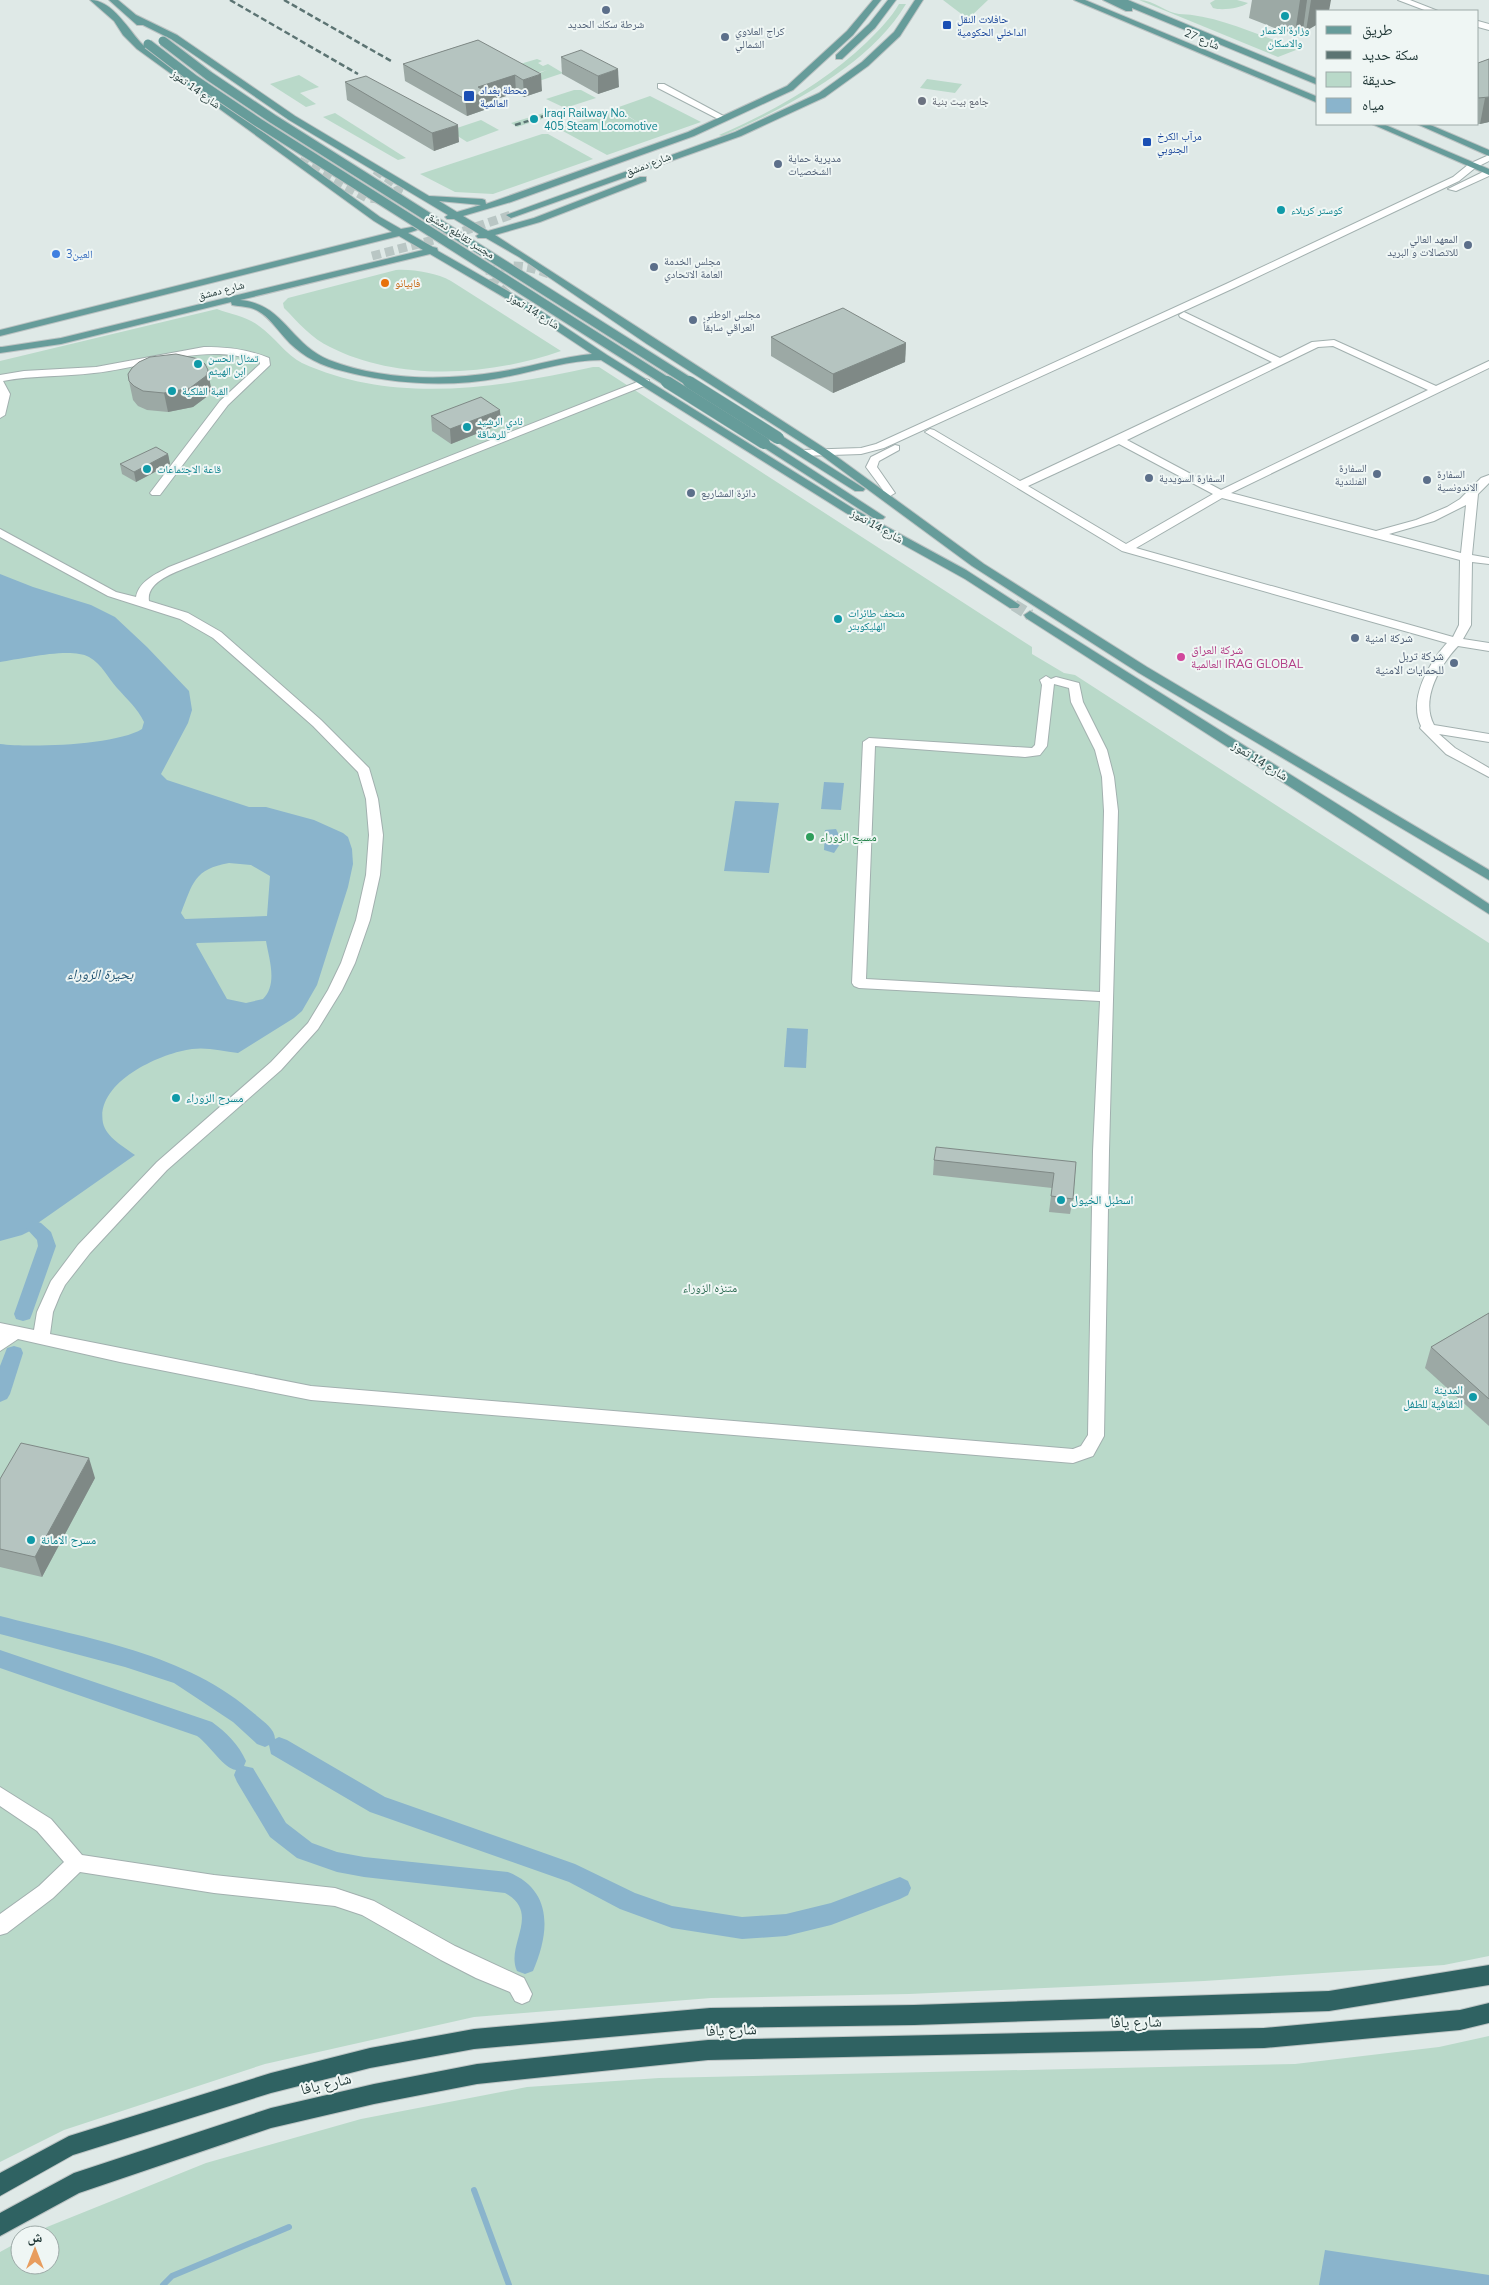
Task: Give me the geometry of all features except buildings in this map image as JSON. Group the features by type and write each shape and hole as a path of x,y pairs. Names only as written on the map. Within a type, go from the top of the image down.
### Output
{"highway":[{"name":"شارع يافا","path":"0,2185 69,2146 271,2083 370,2058 474,2039 710,2018 924,2015 1250,2006 1329,2001 1489,1975"},
{"name":"شارع يافا","path":"0,2225 74,2184 271,2118 374,2094 477,2074 708,2050 1264,2038 1451,2021 1489,2013"}],"main road":[{"name":"شارع 14 تموز","path":"94,0 148,44"},
{"name":"شارع 14 تموز","path":"113,0 163,41"},
{"name":"شارع دمشق","path":"822,95 738,134 507,213 666,153 755,114 794,86 850,33 877,0"},
{"path":"794,86 824,69 859,40 892,0"},
{"name":"شارع دمشق","path":"474,238 537,220 749,140 792,117 865,64 897,34 919,0"},
{"name":"شارع 27","path":"1078,0 1316,99"},
{"path":"1107,0 1220,47 1264,59"},
{"name":"شارع 27","path":"1121,0 1316,81"},
{"name":"شارع 14 تموز","path":"133,17 174,37 292,118 522,255 651,342 825,453 886,501 982,568 1143,670 1489,876"},
{"name":"شارع 14 تموز","path":"117,19 126,33 140,47 167,68 299,161 377,219 459,268 528,306 603,357 850,511 970,577"},
{"name":"مجسر تقاطع دمشق","path":"163,41 209,76 273,119 778,438"},
{"name":"مجسر تقاطع دمشق","path":"148,44 195,80 258,123 764,443"},
{"name":"شارع دمشق","path":"443,219 508,200 682,137 794,86"},
{"path":"1378,125 1489,172"},
{"path":"1423,125 1489,153"},
{"path":"424,197 465,202 508,200"},
{"path":"356,245 372,236 376,230 377,219"},
{"path":"522,255 516,238 522,229 537,220"},
{"name":"شارع دمشق","path":"0,334 356,245 414,228"},
{"name":"شارع دمشق","path":"1,350 61,341 444,247"},
{"name":"شارع دمشق","path":"0,334 49,328 370,253 52,334 1,350"},
{"path":"381,264 419,260 459,268"},
{"path":"220,303 241,303 258,306 271,314 288,337 316,358 340,368 380,376 428,380 474,379 518,372 571,358 603,357"},
{"name":"شارع 14 تموز","path":"778,438 886,501"},
{"name":"شارع 14 تموز","path":"764,443 1014,605"},
{"path":"850,511 861,514 873,513 886,501"},
{"name":"شارع 14 تموز","path":"1030,615 1337,810 1489,910"},
{"path":"1128,678 1143,670"},
{"name":"شارع 14 تموز","path":"1421,837 1489,888"},
{"path":"1421,837 1489,882"}],"street":[{"path":"1402,0 1431,10"},
{"path":"661,86 725,119"},
{"path":"802,453 861,451 880,446 1239,282 1456,179 1472,166 1489,158"},
{"path":"886,501 889,493 888,490 872,471 872,464 876,459 889,451 1489,172"},
{"path":"1184,315 1281,362"},
{"path":"1021,485 1119,440 1316,344 1334,343 1435,390"},
{"path":"0,378 95,370 209,350 235,350 254,354 265,360 265,365 236,391 209,421 156,493"},
{"path":"1126,549 1221,494 1489,364"},
{"path":"112,594 148,584 201,558 645,382"},
{"path":"0,383 5,394 0,415"},
{"path":"930,432 1126,549 1456,642 1489,647"},
{"path":"1119,440 1221,494 1466,558 1489,561"},
{"path":"1378,534 1433,517 1458,506 1474,494 1488,479"},
{"path":"1474,494 1466,558 1465,625 1462,635 1441,658 1430,678 1422,703 1426,728 1441,743 1489,773"},
{"path":"0,532 112,594 184,616 217,635 317,723 364,771 372,799 376,835 373,876 363,920 336,990 314,1026 276,1066 162,1166 84,1249 59,1281 52,1295 46,1312 41,1339"},
{"path":"143,603 142,596 148,584"},
{"path":"0,1345 7,1331 311,1393 1073,1456 1087,1451 1096,1436 1101,1151 1107,997 1111,811 1108,777 1101,750 1077,702 1075,686 1051,680 1048,685 1041,746 1036,752 1025,753 869,742 859,983 1107,997"},
{"path":"1426,728 1489,738"},
{"path":"0,1796 44,1825 77,1863 214,1884 335,1897 367,1907 448,1953 507,1980 517,1986 522,1994"},
{"path":"0,1926 46,1892 77,1863"}],"green space":[{"path":"943,0 988,0 968,19"},
{"path":"1139,0 1150,2 1174,13 1221,21 1291,46 1296,50 1278,57"},
{"path":"1215,0 1237,0 1248,3 1236,8 1217,9 1213,8 1210,3"},
{"path":"899,4 906,4 890,26 849,65 799,98 773,112 722,136 719,135 779,106 816,83 851,57 889,19"},
{"path":"537,59 542,61 538,63 543,66 548,64 563,73 539,81 531,76 547,70 529,75 520,64"},
{"path":"299,75 319,87 300,93 316,104 306,107 270,84"},
{"path":"927,79 962,84 955,93 920,88"},
{"path":"574,90 581,90 596,98 565,108 546,99"},
{"path":"650,96 701,122 607,155 561,130 563,127 615,109 639,123 616,108"},
{"path":"550,111 557,114 517,127 511,123"},
{"path":"335,113 406,158 398,160 323,117"},
{"path":"481,120 499,130 467,142 453,133 454,129"},
{"path":"542,134 548,134 593,159 493,194 455,192 420,174"},
{"path":"396,270 425,272 451,281 561,351 505,366 475,370 445,372 385,366 357,358 323,344 284,308 283,303 288,298"},
{"name":"متنزه الزوراء","path":"217,309 255,323 296,360 302,363 337,376 373,384 446,389 520,381 599,367 1032,647 1032,654 1064,673 1075,675 1489,943 1489,1956 1444,1965 1204,1981 909,1994 711,1998 474,2017 265,2064 64,2130 0,2162 0,361"},
{"path":"1489,2036 1489,2285 0,2285 0,2252 10,2246 10,2275 60,2275 60,2225 52,2225 206,2163 361,2119 527,2087 659,2078 1295,2064 1439,2047"}],"water":[{"name":"بحيرة الزوراء","path":"0,574 33,587 91,605 115,617 189,691 192,710 188,723 161,774 167,780 249,807 266,807 314,820 343,833 348,837 352,849 353,864 348,887 317,985 302,1011 238,1053 192,1049 164,1056 133,1072 119,1083 109,1095 103,1108 103,1123 112,1137 135,1155 38,1223 40,1226 22,1235 0,1241 0,744 31,746 94,742 130,734 142,729 144,722 135,708 101,667 89,657 81,654 58,653 0,662","holes":["229,863 251,865 270,876 267,916 185,919 181,913 196,879 208,869","266,941 271,971 268,993 263,999 246,1003 227,999 196,944"]},
{"path":"824,782 844,783 841,810 821,809"},
{"path":"735,801 779,803 769,873 724,871"},
{"path":"836,829 842,841 834,853 824,850 825,830"},
{"path":"787,1028 808,1029 806,1068 784,1067"},
{"path":"1325,2250 1489,2275 1489,2285 1319,2285"}],"waterway":[{"path":"23,1314 47,1246 45,1237 35,1228"},
{"path":"0,1394 14,1353"},
{"path":"0,1625 125,1658 180,1676 197,1685 241,1715 265,1737"},
{"path":"0,1659 204,1729 216,1737 235,1761"},
{"path":"279,1747 378,1805 575,1874 628,1901 672,1917 742,1928 786,1925 831,1914 900,1888"},
{"path":"245,1775 278,1830 305,1851 337,1862 364,1867 508,1883 520,1889 528,1897 533,1917 531,1940 525,1963"},
{"path":"474,2190 509,2285"},
{"path":"163,2285 172,2276 289,2227"}],"tunnel":[{"path":"299,161 367,198 381,199 396,194 399,189 397,185 374,169"},
{"path":"372,256 449,236 511,215"},
{"path":"507,294 491,280 490,272 505,267 520,266 549,274"},
{"path":"1014,605 1030,615"}],"railway":[{"path":"230,0 358,74"},
{"path":"284,0 391,61"},
{"path":"515,125 554,113"}],"place":[{"name":"شرطة سكك الحديد","path":"606,10"},
{"name":"وزارة الاعمار والاسكان","path":"1285,16"},
{"name":"حافلات النقل الداخلي الحكومية","path":"947,25"},
{"name":"كراج العلاوي الشمالي","path":"725,37"},
{"name":"محطة بغداد العالمية","path":"469,96"},
{"name":"جامع بيت بنية","path":"922,101"},
{"name":"Iraqi Railway No. 405 Steam Locomotive","path":"534,119"},
{"name":"مرآب الكرخ الجنوبي","path":"1147,142"},
{"name":"مديرية حماية الشخصيات","path":"778,164"},
{"name":"كوستر كربلاء","path":"1281,210"},
{"name":"المعهد العالي للاتصالات و البريد","path":"1468,245"},
{"name":"العين3","path":"56,254"},
{"name":"مجلس الخدمة العامة الاتحادي","path":"654,267"},
{"name":"فابيانو","path":"385,283"},
{"name":"مجلس الوطني العراقي سابقاً","path":"693,320"},
{"name":"تمثال الحسن ابن الهيثم","path":"198,364"},
{"name":"القبة الفلكية","path":"172,391"},
{"name":"نادي الرشيد للرشاقة","path":"467,427"},
{"name":"قاعة الاجتماعات","path":"147,469"},
{"name":"السفارة الفنلندية","path":"1377,474"},
{"name":"السفارة السويدية","path":"1149,478"},
{"name":"السفارة الاندونسية","path":"1427,480"},
{"name":"دائرة المشاريع","path":"691,493"},
{"name":"متحف طائرات الهليكوبتر","path":"838,619"},
{"name":"شركة امنية","path":"1355,638"},
{"name":"شركة العراق العالمية IRAG GLOBAL","path":"1181,657"},
{"name":"شركة تربل للحمايات الامنية","path":"1454,663"},
{"name":"مسبح الزوراء","path":"810,837"},
{"name":"مسرح الزوراء","path":"176,1098"},
{"name":"اسطبل الخيول","path":"1061,1200"},
{"name":"المدينة الثقافية للطفل","path":"1473,1397"},
{"name":"مسرح الامانة","path":"31,1540"}]}
